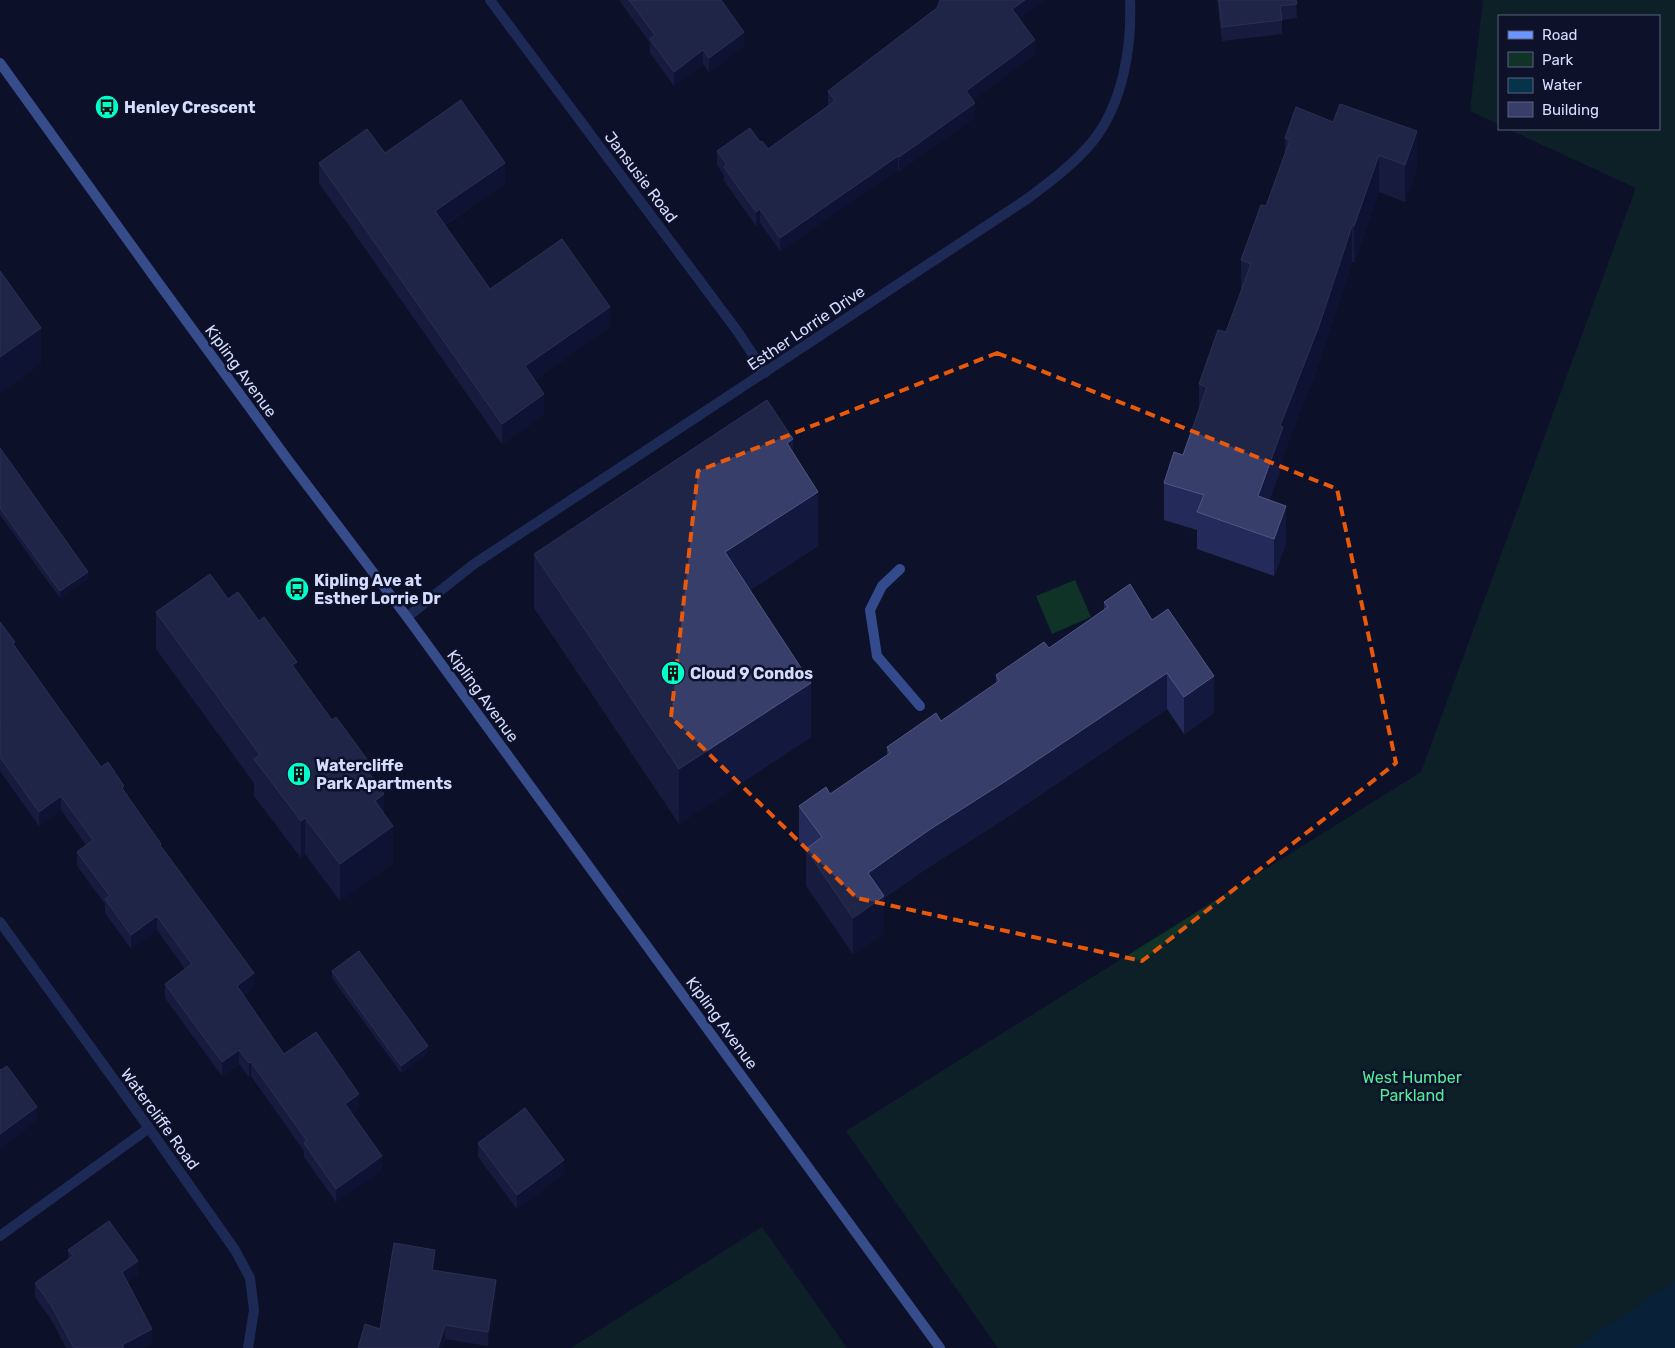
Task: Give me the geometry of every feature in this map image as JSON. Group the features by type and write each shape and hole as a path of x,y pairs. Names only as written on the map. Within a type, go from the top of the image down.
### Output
{"main road":[{"name":"Kipling Avenue","path":"0,63 4,76 406,617 940,1348"}],"street":[{"name":"Jansusie Road","path":"490,0 738,332 765,373"},
{"name":"Esther Lorrie Drive","path":"406,617 474,564 1027,199 1063,172 1093,141 1111,109 1122,81 1130,35 1130,0"},
{"path":"900,569 882,586 870,610 871,619 877,656 920,706"},
{"name":"Watercliffe Road","path":"0,922 235,1250 250,1278 254,1310 248,1348"},
{"path":"0,1236 149,1128"}],"highlighted area":[{"path":"997,353 1337,489 1396,763 1142,961 857,898 671,717 698,471"}],"green space":[{"name":"West Humber Parkland","path":"1483,0 1675,0 1675,1348 998,1348 846,1131 1421,772 1636,188 1510,130 1660,130 1660,15 1498,15 1498,124 1470,111"},
{"path":"1075,580 1091,617 1052,634 1036,596"},
{"path":"762,1227 847,1348 571,1348"}],"water":[{"path":"1675,1280 1675,1348 1575,1348 1668,1286"}],"building":[{"path":"629,0 721,0 744,32 709,58 703,50 674,72 650,39 655,35"},
{"path":"940,0 1025,0 1012,9 1035,40 966,91 975,103 780,238 760,209 756,212 724,167 727,165 717,151 750,128 760,142 762,141 768,149 835,101 828,91 937,8"},
{"path":"1219,0 1296,0 1297,4 1280,6 1282,20 1222,27"},
{"path":"461,100 505,163 435,211 490,289 562,239 610,307 525,366 544,394 502,424 319,163 367,129 385,153"},
{"path":"1340,104 1417,131 1405,165 1379,155 1354,226 1352,226 1319,326 1280,426 1283,427 1258,496 1286,506 1274,539 1197,512 1204,495 1164,483 1174,452 1183,455 1207,387 1199,384 1218,330 1226,332 1251,264 1241,260 1261,205 1266,206 1290,140 1285,138 1296,107 1333,122"},
{"path":"0,271 41,328 0,357"},
{"name":"Cloud 9 Condos","path":"767,400 793,439 787,443 818,492 725,552 811,683 679,769 534,554"},
{"path":"0,448 88,572 60,591 0,508"},
{"name":"Watercliffe Park Apartments","path":"210,574 228,599 238,592 259,621 264,617 297,662 292,665 332,720 336,717 369,762 364,766 384,794 375,801 393,826 340,864 305,818 301,821 254,759 260,755 156,612"},
{"path":"1130,584 1152,620 1168,609 1214,676 1184,697 1167,673 929,830 868,873 884,896 853,918 806,849 822,837 799,806 826,787 830,794 890,753 887,747 936,713 941,721 999,681 996,675 1044,642 1049,648 1108,607 1104,602"},
{"path":"0,622 15,642 13,644 101,767 108,762 124,786 122,788 160,845 254,973 237,986 284,1054 316,1032 359,1094 345,1104 382,1156 336,1189 304,1143 307,1141 251,1062 249,1063 239,1050 222,1062 165,984 192,964 157,916 131,935 105,899 110,896 77,852 93,840 61,796 39,812 0,757"},
{"path":"359,951 428,1046 401,1066 332,971"},
{"path":"7,1066 37,1107 0,1134 0,1069"},
{"path":"525,1108 564,1160 517,1195 478,1143"},
{"path":"109,1221 138,1261 122,1272 152,1329 122,1345 124,1348 74,1348 51,1305 35,1283 73,1256 68,1250"},
{"path":"394,1243 435,1250 432,1270 496,1280 488,1332 445,1325 438,1348 358,1348 365,1324 380,1329"}],"place":[{"name":"Henley Crescent","path":"107,107"},
{"name":"Kipling Ave at Esther Lorrie Dr","path":"297,589"},
{"name":"Cloud 9 Condos","path":"673,673"},
{"name":"Watercliffe Park Apartments","path":"299,774"}]}
